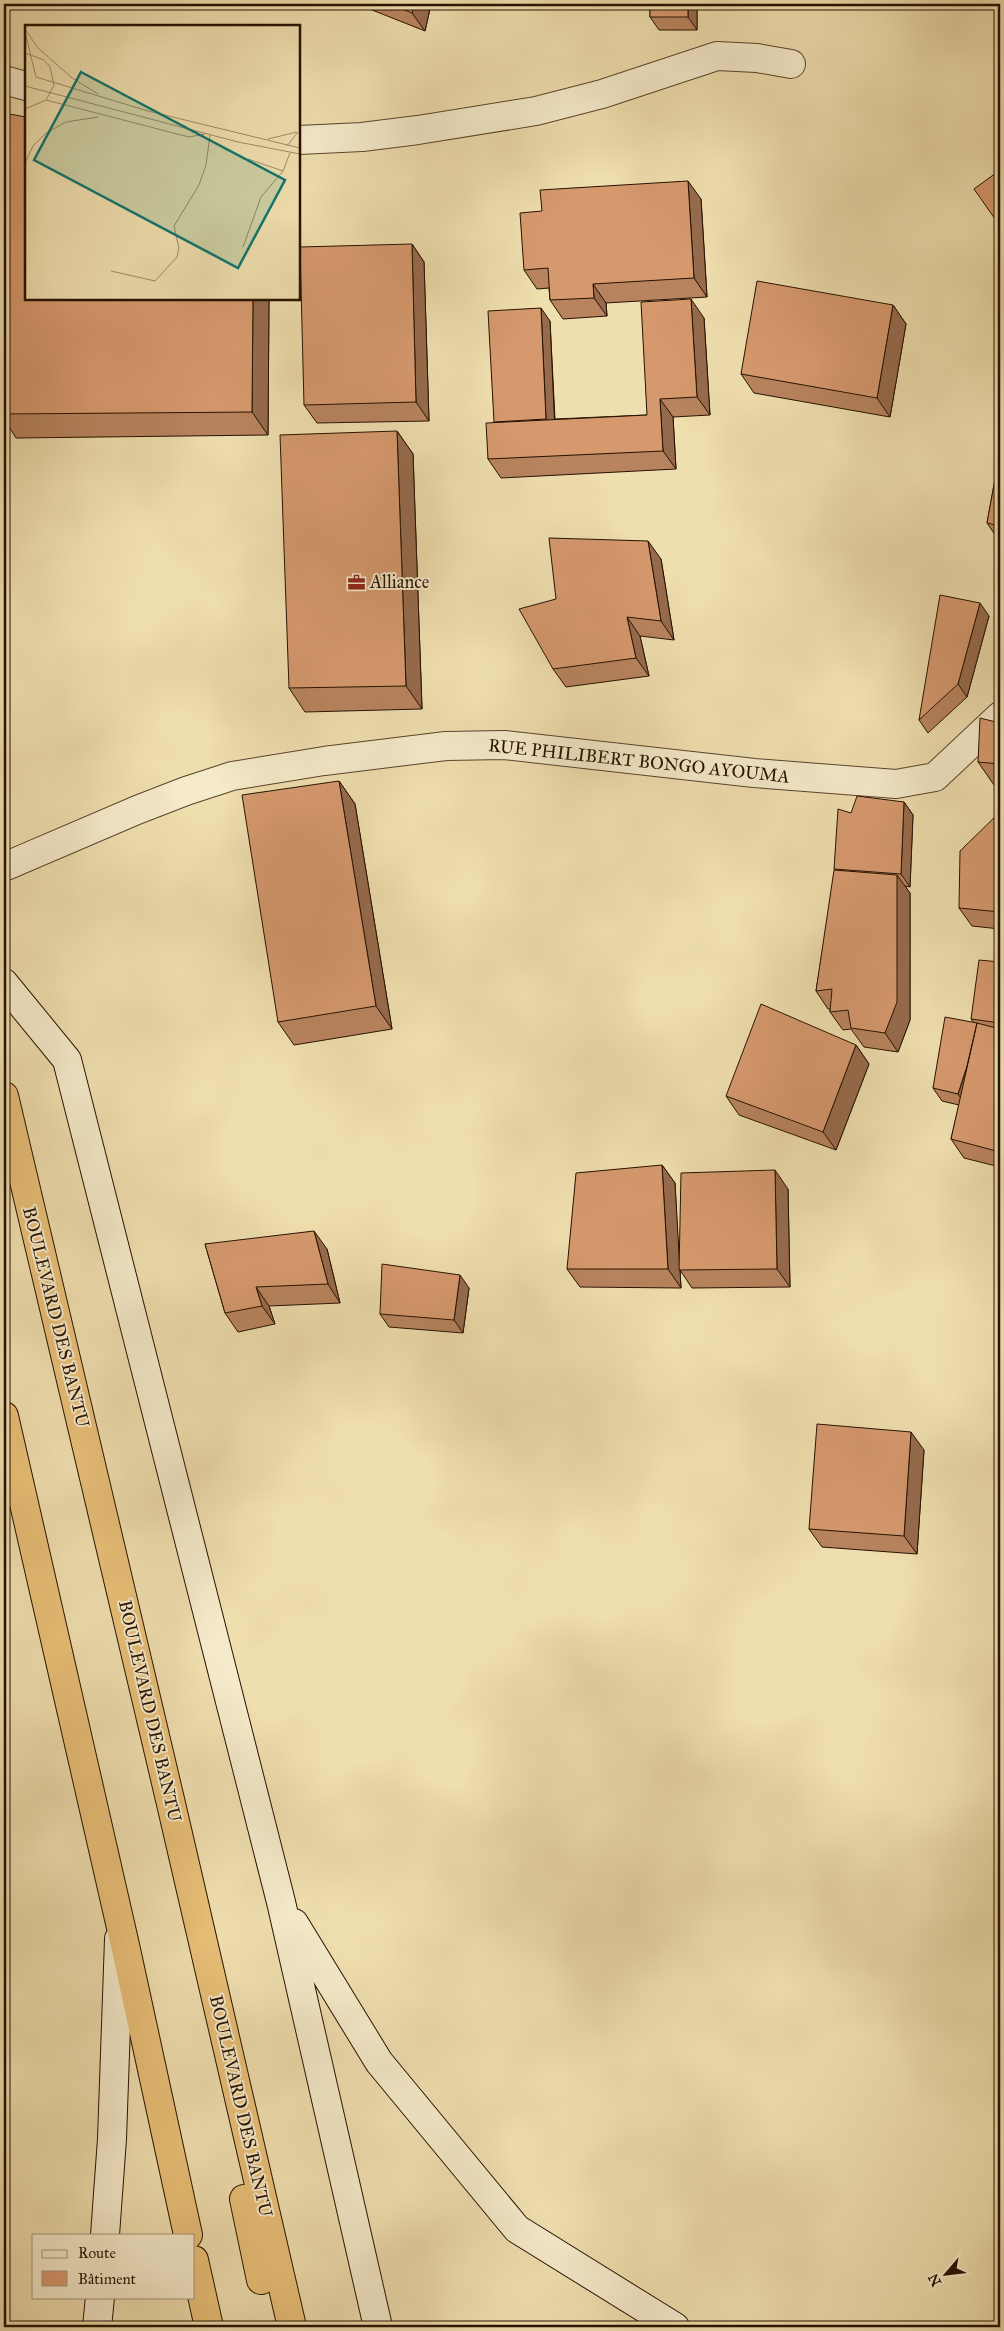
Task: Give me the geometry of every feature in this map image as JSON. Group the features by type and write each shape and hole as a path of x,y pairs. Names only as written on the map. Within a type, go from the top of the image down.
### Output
{"highway":[{"name":"BOULEVARD DES BANTU","path":"4,1096 292,2327"},
{"path":"4,1416 188,2234"},
{"path":"196,1912 194,1951 251,2236 272,2327"},
{"path":"195,2264 209,2327"}],"main road":[{"path":"300,140 371,136 536,111 602,94 717,56 757,58 791,64"},
{"path":"4,80 25,86"},
{"name":"RUE PHILIBERT BONGO AYOUMA","path":"4,867 136,810 186,791 232,776 324,760 446,746 504,745 754,773 896,784 934,777 1000,716"},
{"path":"4,983 67,1060 281,1902 378,2327"},
{"path":"281,1902 379,2062 517,2228 675,2327"},
{"path":"104,2234 112,2139 119,1922"},
{"path":"98,2327 100,2298"}],"building":[{"path":"390,4 414,4 412,13"},
{"path":"650,4 688,4 688,17 650,17"},
{"path":"4,113 25,117 25,300 253,300 252,412 4,414"},
{"path":"1000,170 1000,226 974,189"},
{"path":"688,181 694,278 593,284 594,298 550,300 548,268 524,270 520,213 542,211 540,190"},
{"path":"412,244 416,402 304,405 300,247"},
{"path":"757,281 893,305 877,398 741,374"},
{"path":"691,299 697,397 660,399 663,451 488,459 486,423 647,415 641,302"},
{"path":"541,308 546,419 494,422 488,311"},
{"path":"397,431 406,686 289,688 280,435"},
{"path":"1000,452 1000,526 987,523"},
{"path":"549,538 648,541 661,621 627,617 636,658 553,669 519,609 556,599"},
{"path":"940,595 980,603 958,684 919,720"},
{"path":"980,718 1000,723 1000,764 978,762"},
{"path":"339,781 376,1006 278,1022 242,795"},
{"path":"857,796 904,802 901,874 834,869 838,809 851,813"},
{"path":"1000,812 1000,912 959,908 960,851"},
{"path":"834,870 897,875 897,1002 885,1033 851,1028 848,1010 830,1012 832,989 816,991"},
{"path":"979,960 1000,962 1000,1023 971,1019"},
{"path":"761,1004 856,1045 823,1132 726,1096"},
{"path":"945,1017 977,1023 958,1094 933,1088"},
{"path":"977,1023 1000,1029 1000,1152 951,1139"},
{"path":"662,1165 668,1269 567,1269 576,1173"},
{"path":"775,1170 777,1269 679,1270 681,1173"},
{"path":"314,1231 328,1284 256,1287 262,1306 225,1313 205,1244"},
{"path":"382,1264 460,1275 454,1320 380,1314"},
{"path":"817,1424 911,1432 904,1536 809,1529"}],"place":[{"name":"Alliance","path":"356,582"}]}
